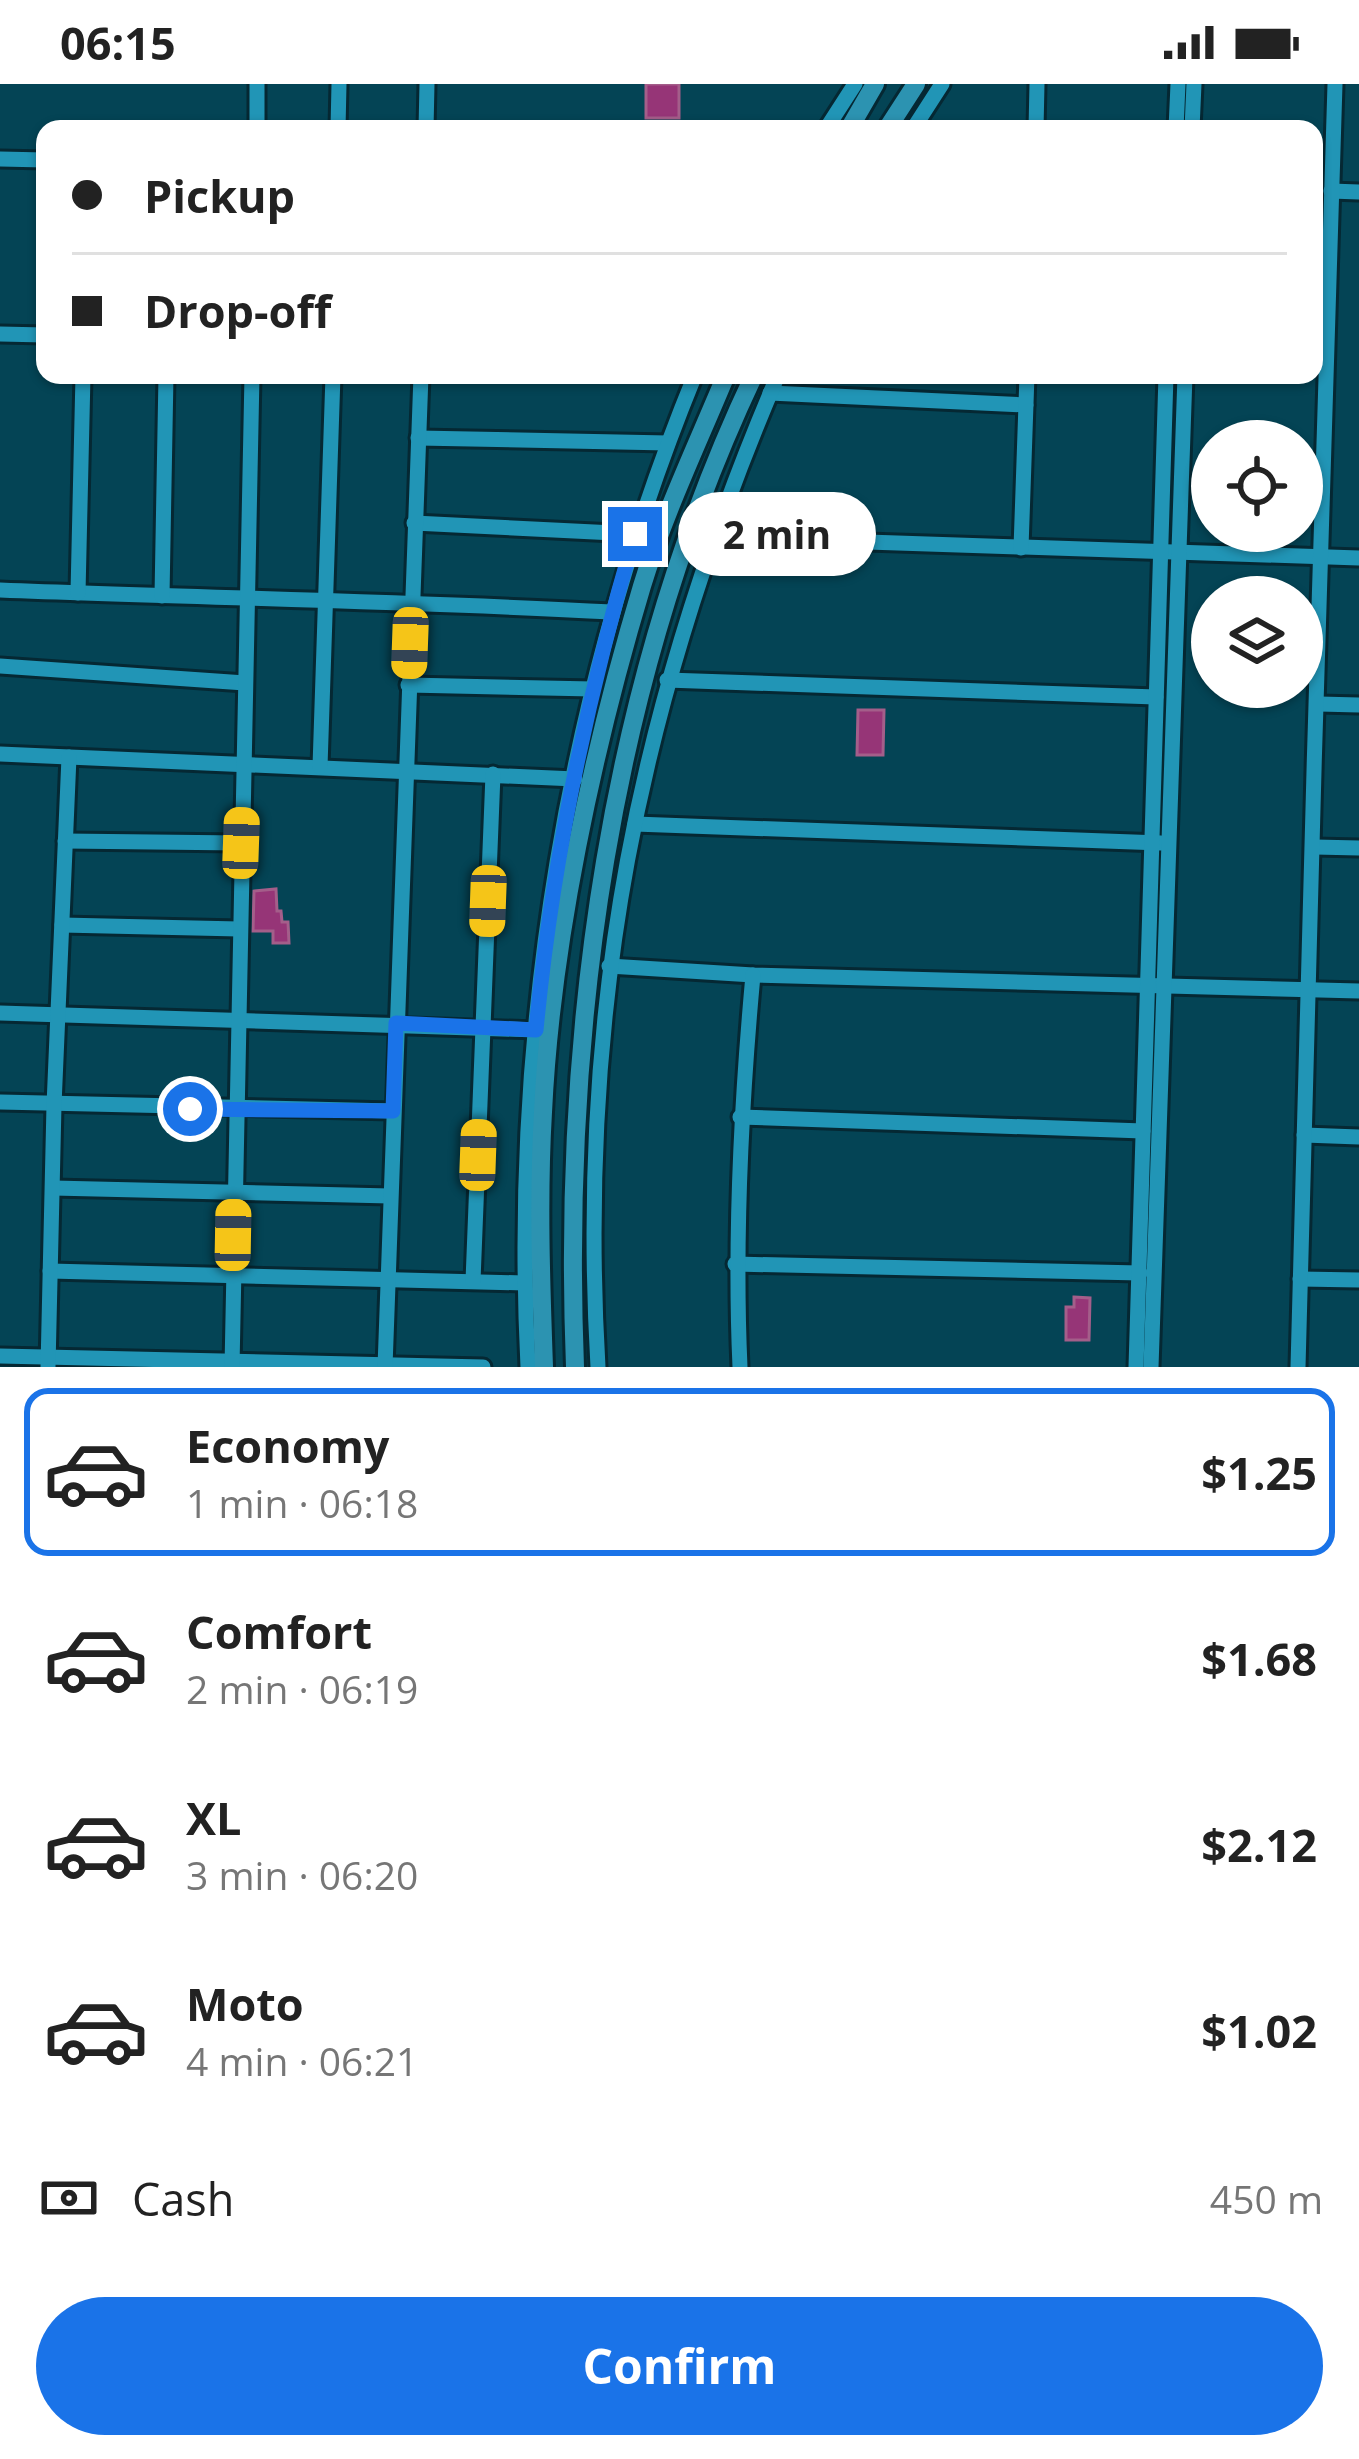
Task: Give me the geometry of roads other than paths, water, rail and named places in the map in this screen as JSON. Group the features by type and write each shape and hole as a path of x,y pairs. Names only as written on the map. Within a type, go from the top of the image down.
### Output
{"main road":[{"path":"854,120 875,84"},
{"path":"893,120 916,84"},
{"path":"544,1367 543,1109 565,908 615,686 644,582 722,384"},
{"path":"575,1367 576,1106 601,884 657,636 722,446 750,384"}],"street":[{"path":"256,120 257,84"},
{"path":"338,120 339,84"},
{"path":"426,120 427,84"},
{"path":"832,120 855,84"},
{"path":"919,120 942,84"},
{"path":"1036,120 1037,84"},
{"path":"1176,120 1178,84"},
{"path":"1192,120 1193,84"},
{"path":"1318,576 1334,84"},
{"path":"0,159 36,160"},
{"path":"1331,190 1359,192"},
{"path":"0,334 36,335"},
{"path":"78,593 83,384"},
{"path":"161,596 166,384"},
{"path":"231,1364 252,384"},
{"path":"320,767 332,384"},
{"path":"385,1366 421,384"},
{"path":"529,1367 524,1283 528,1108 555,868 612,612 635,534 691,384"},
{"path":"598,1367 594,1141 609,966 667,680 712,538 774,384"},
{"path":"1021,548 1027,384"},
{"path":"1162,843 1156,697 1166,384"},
{"path":"1150,1367 1162,843 1185,384"},
{"path":"770,393 1026,405"},
{"path":"418,438 668,443"},
{"path":"414,523 635,534"},
{"path":"712,538 1359,558"},
{"path":"0,590 412,601 612,612"},
{"path":"0,666 245,683"},
{"path":"667,680 1156,697"},
{"path":"408,685 592,689"},
{"path":"1323,704 1359,705"},
{"path":"1298,1367 1306,990 1319,708"},
{"path":"0,754 574,779"},
{"path":"48,1362 69,757"},
{"path":"473,1281 493,774"},
{"path":"635,824 1162,843"},
{"path":"65,842 241,843"},
{"path":"1315,847 1359,848"},
{"path":"62,925 239,929"},
{"path":"609,966 753,975 1359,992"},
{"path":"740,1367 735,1264 740,1117 753,975"},
{"path":"1136,1367 1143,1131 1157,986"},
{"path":"0,1013 536,1030"},
{"path":"0,1102 235,1111 393,1111"},
{"path":"740,1117 1143,1131"},
{"path":"1304,1136 1359,1137"},
{"path":"52,1188 390,1196"},
{"path":"735,1264 1140,1273"},
{"path":"50,1271 524,1283"},
{"path":"1300,1279 1359,1280"},
{"path":"0,1355 48,1362 483,1367"}]}
